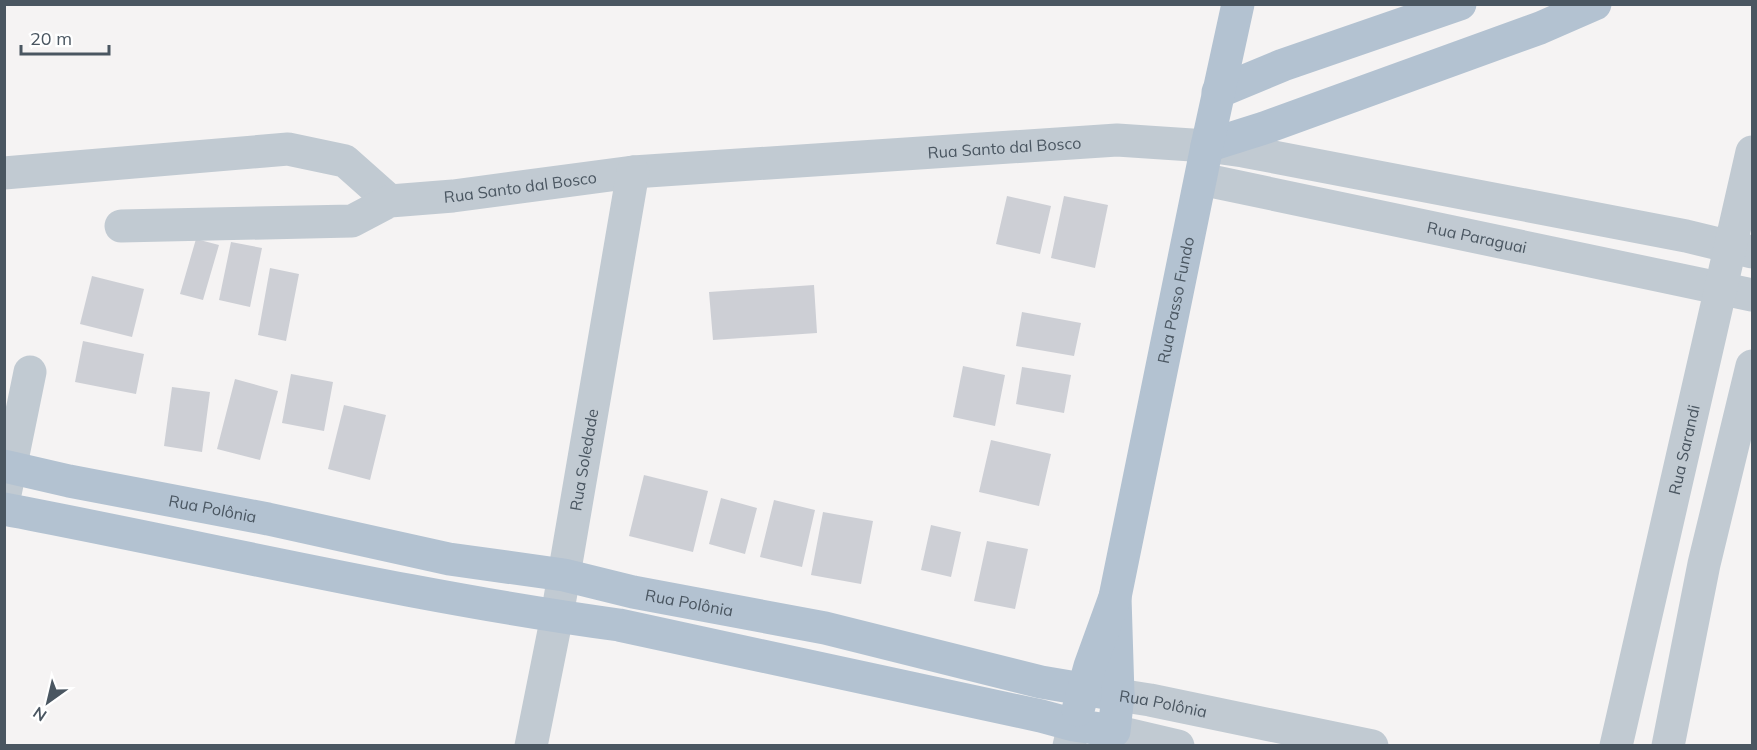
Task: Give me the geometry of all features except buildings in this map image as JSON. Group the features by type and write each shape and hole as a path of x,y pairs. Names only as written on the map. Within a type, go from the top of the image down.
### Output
{"main road":[{"name":"Rua Passo Fundo","path":"1071,735 1090,666 1115,597 1238,4"},
{"path":"1218,92 1283,65 1460,4"},
{"name":"Rua Santo dal Bosco","path":"1207,146 1264,128 1536,16 1595,4"},
{"name":"Rua Polônia","path":"7,467 268,519 449,559 564,575 633,592 825,628 1083,690 1118,695"},
{"path":"4,509 260,561 557,616 619,625 1041,716 1071,735 1113,738"},
{"path":"260,561 268,519"},
{"name":"Rua Passo Fundo","path":"1113,738 1118,695 1115,597"}],"street":[{"name":"Rua Santo dal Bosco","path":"390,201 453,196 633,172 1117,140 1207,146"},
{"path":"1207,146 1686,236 1742,250"},
{"path":"4,173 288,149 345,161 390,201 352,221 121,225"},
{"name":"Rua Sarandi","path":"1616,746 1659,556 1737,292 1752,153"},
{"name":"Rua Soledade","path":"531,746 557,616 633,172"},
{"name":"Rua Paraguai","path":"1201,179 1737,292"},
{"path":"1422,226 1429,187"},
{"path":"1668,746 1704,564 1752,366"},
{"path":"4,499 7,467 30,372"},
{"path":"1659,556 1704,564"},
{"name":"Rua Polônia","path":"1118,695 1372,746"},
{"path":"1113,738 1178,746"}]}
